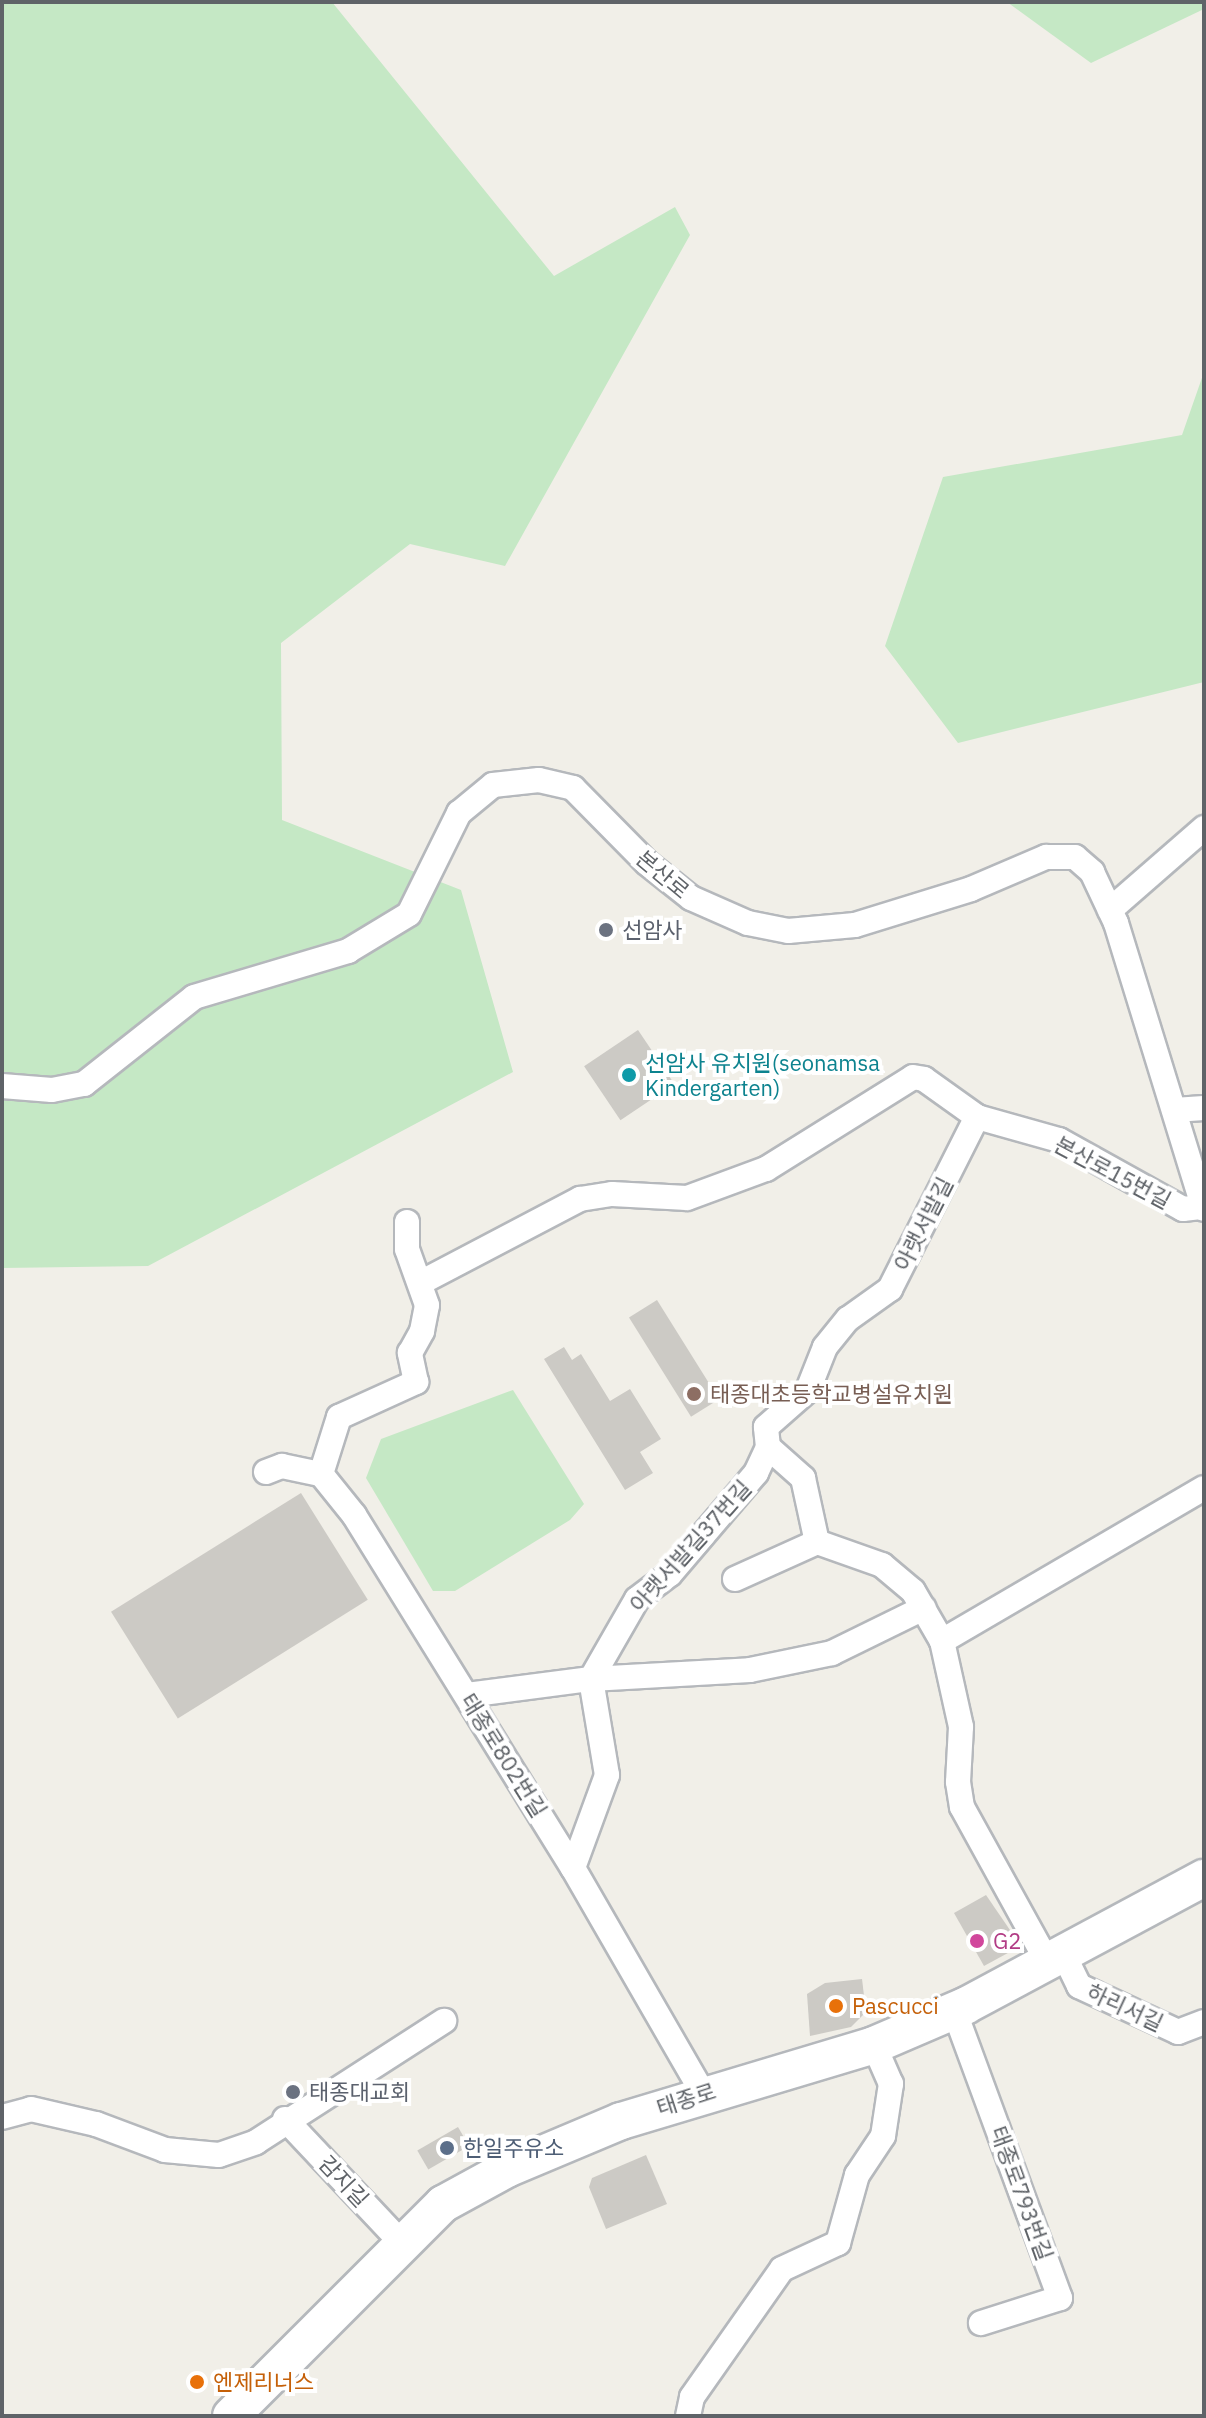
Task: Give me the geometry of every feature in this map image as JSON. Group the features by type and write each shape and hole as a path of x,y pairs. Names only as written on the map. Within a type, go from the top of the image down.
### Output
{"main road":[{"name":"태종로","path":"231,2416 443,2204 507,2169 703,2093 874,2045 954,2010 1204,1878"}],"street":[{"name":"본산로","path":"2,1086 52,1090 84,1084 194,997 348,951 409,914 459,813 493,785 539,780 573,788 647,863 691,898 748,923 788,931 855,925 971,889 1046,857 1075,857 1092,872 1110,910 1203,1208"},
{"path":"1110,910 1204,828"},
{"name":"본산로15번길","path":"420,1283 580,1199 612,1194 687,1198 766,1169 913,1077 924,1079 977,1117 1059,1140 1183,1209 1203,1208"},
{"path":"1174,1110 1204,1108"},
{"name":"아랫서발길","path":"767,1437 775,1413 808,1390 825,1347 848,1319 890,1289 977,1117"},
{"path":"266,1472 282,1466 321,1474 339,1417 416,1382 410,1353 422,1331 427,1305 407,1249 407,1222"},
{"path":"735,1579 817,1542 803,1478 767,1437"},
{"name":"아랫서발길37번길","path":"591,1679 637,1599 670,1574 756,1473 767,1437"},
{"name":"태종로802번길","path":"321,1474 354,1515 467,1695 573,1868 703,2093"},
{"path":"942,1641 1204,1488"},
{"name":"하리서길","path":"817,1542 882,1565 913,1591 924,1608 942,1641 961,1727 958,1782 962,1807 1055,1957 1079,1986 1178,2032 1204,2022"},
{"path":"467,1695 591,1679 750,1670 832,1653 924,1608"},
{"path":"573,1868 607,1775 591,1679"},
{"name":"태종로793번길","path":"954,2010 1060,2298 981,2323"},
{"path":"2,2117 31,2109 96,2124 165,2150 219,2155 256,2142 285,2119 444,2021"},
{"path":"688,2416 692,2397 782,2269 838,2243 857,2175 883,2136 891,2084 874,2045"},
{"name":"감지길","path":"285,2119 403,2244"}],"green space":[{"path":"2,2 332,2 554,276 675,207 690,235 505,566 410,544 281,643 282,820 461,890 513,1072 148,1266 2,1268"},
{"path":"1007,2 1204,2 1204,9 1091,63"},
{"path":"1204,372 1204,682 958,743 885,646 943,477 1182,435"},
{"path":"513,1390 584,1504 570,1520 455,1591 433,1591 366,1478 381,1439"}],"building":[{"name":"선암사 유치원(seonamsa Kindergarten)","path":"638,1030 674,1084 620,1120 584,1066"},
{"path":"657,1300 719,1399 691,1417 629,1317"},
{"path":"564,1347 572,1360 581,1354 610,1401 630,1389 661,1439 640,1452 653,1473 625,1490 544,1359"},
{"path":"301,1493 368,1600 178,1719 111,1612"},
{"path":"986,1895 1021,1946 984,1966 954,1913"},
{"path":"862,1979 866,2012 851,2027 810,2036 807,1994 825,1983"},
{"path":"458,2127 469,2146 428,2170 417,2150"},
{"path":"646,2155 667,2204 606,2229 589,2187 592,2178"}],"place":[{"name":"선암사","path":"606,930"},
{"name":"선암사 유치원(seonamsa Kindergarten)","path":"629,1075"},
{"name":"태종대초등학교병설유치원","path":"694,1394"},
{"name":"G2","path":"977,1941"},
{"name":"Pascucci","path":"836,2006"},
{"name":"태종대교회","path":"293,2092"},
{"name":"한일주유소","path":"447,2148"},
{"name":"엔제리너스","path":"197,2382"}]}
